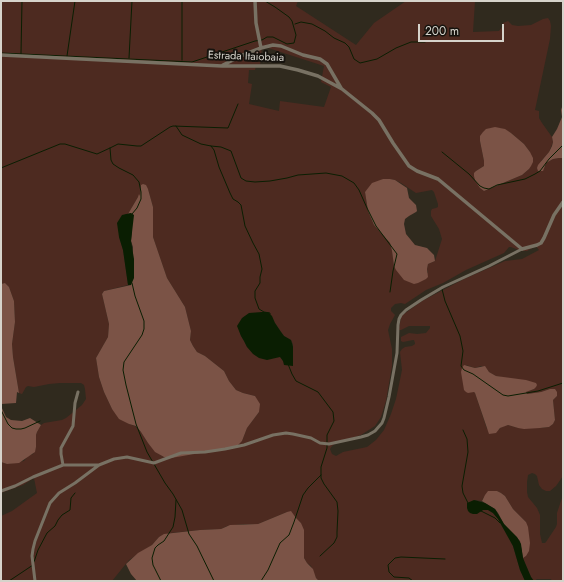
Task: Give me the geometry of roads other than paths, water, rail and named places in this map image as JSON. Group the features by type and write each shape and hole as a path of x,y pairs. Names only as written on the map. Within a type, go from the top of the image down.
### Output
{"street":[{"path":"255,1 256,23 261,48"},
{"path":"222,66 261,48 272,45 281,46 303,55 320,59 327,64 342,89"},
{"name":"Estrada Itaiobaia","path":"1,55 222,66 280,66 312,74 342,89 376,116 392,143 409,166 438,179 522,249"},
{"path":"35,581 32,556 33,549 50,503 59,494 99,465 114,459 127,457 154,463 181,453 225,449 244,445 267,436 278,434 303,436 323,444 351,440 368,435 378,427 384,418 394,372 397,353 398,325 401,314 443,287 522,249 537,246 544,238 554,215 563,202"},
{"path":"63,464 61,448 73,426 75,403 78,392"},
{"path":"1,491 63,464 99,465"}],"waterway":[{"path":"21,54 22,1"},
{"path":"67,56 75,1"},
{"path":"129,58 132,1"},
{"path":"182,1 182,60"},
{"path":"1,53 192,62 262,40 267,37 273,37 287,44 294,43 296,35 292,21 289,17 265,1"},
{"path":"295,24 301,22 312,24 325,31 334,38 345,43 349,47 354,59 360,63 377,59 396,48 411,42 425,42"},
{"path":"1,168 60,144 65,144 97,154 118,144 141,146 173,126 228,128 238,104"},
{"path":"176,126 182,135 201,144 221,147 231,151 241,178 246,181 270,181 298,175 326,173 342,176 354,183 359,190 376,226 397,254 390,292"},
{"path":"442,152 469,174 480,186 489,189 497,185 525,179 535,174 540,171 549,159 563,145"},
{"path":"211,146 214,150 219,167 233,199 241,205 245,226 259,254 262,269 260,283 255,291 255,298 259,309 270,314"},
{"path":"110,148 111,160 113,164 133,175 139,182 141,199 137,208 132,214"},
{"path":"132,283 144,321 144,329 142,335 124,362 123,370 136,424 147,452 182,510 189,534 197,546 214,581"},
{"path":"442,289 445,301 460,336 463,351 461,366 464,370 473,374 503,395 508,396 538,391 563,383"},
{"path":"288,364 296,381 318,392 333,412 334,421 327,435 327,442"},
{"path":"1,410 8,424 12,428 21,429 40,421"},
{"path":"463,430 467,439 468,452 462,486 463,493 468,503"},
{"path":"320,556 334,543 337,537 337,502 321,478 321,467 327,445"},
{"path":"261,581 268,570 280,543 289,535 303,495 321,475"},
{"path":"34,562 38,550 47,533 55,526 62,515 70,510 71,498 75,493"},
{"path":"161,581 153,565 152,558 155,548 164,541 173,527 176,500"},
{"path":"481,511 495,518 500,523"},
{"path":"413,581 409,578 394,577 389,572 388,565 395,558 401,557 445,559"},
{"path":"9,581 33,565"}]}
